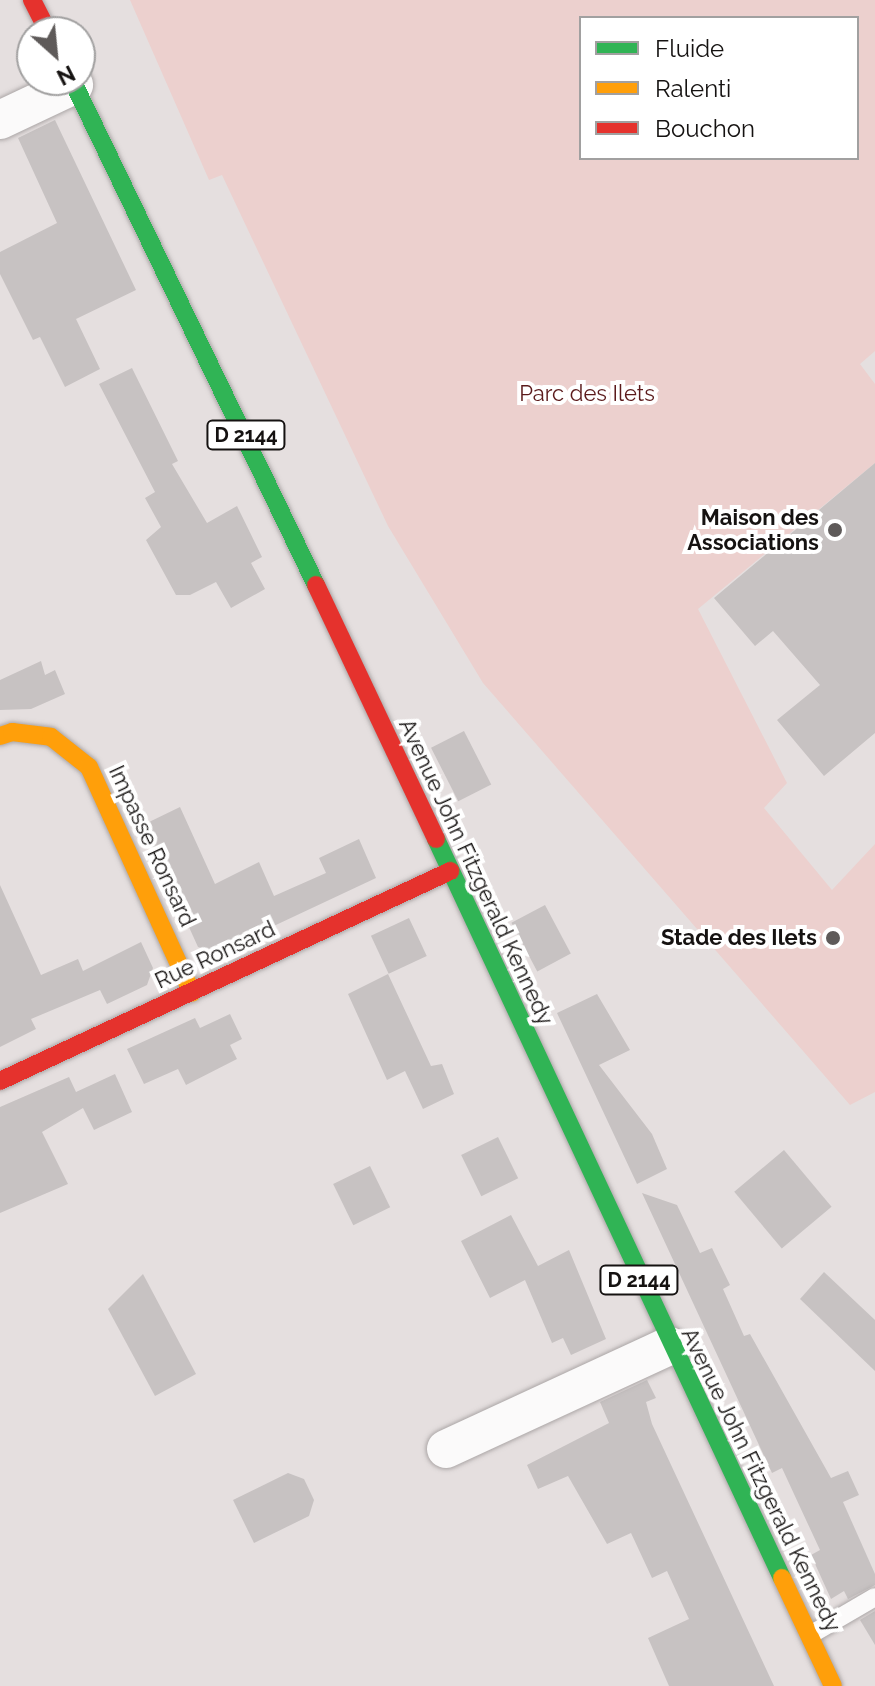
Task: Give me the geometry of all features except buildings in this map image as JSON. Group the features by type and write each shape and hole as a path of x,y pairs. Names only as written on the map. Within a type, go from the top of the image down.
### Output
{"main road":[{"name":"Avenue John Fitzgerald Kennedy","path":"80,96 251,445 669,1346 833,1686"},
{"name":"Impasse Ronsard","path":"0,736 12,732 51,737 89,767 192,993"},
{"name":"Rue Ronsard","path":"0,1081 450,871"}],"street":[{"path":"0,120 46,96"},
{"path":"446,1449 669,1346"}],"lane":[{"path":"810,1635 875,1597"}],"green space":[{"name":"Parc des Ilets","path":"130,0 875,0 875,351 860,364 875,384 875,463 698,609 787,783 764,808 832,890 875,844 875,1092 850,1105 483,683 388,526 222,175 209,180"}],"traffic: fast":[{"path":"80,96 316,585"},
{"path":"436,839 782,1578"}],"traffic: slow":[{"path":"0,736 12,732 51,737 89,767 192,993"},
{"path":"782,1578 833,1686"}],"traffic: jam":[{"path":"32,0 40,16"},
{"path":"316,585 436,839"},
{"path":"0,1081 450,871"}],"place":[{"name":"Maison des Associations","path":"835,530"},
{"name":"Stade des Ilets","path":"833,938"}]}
